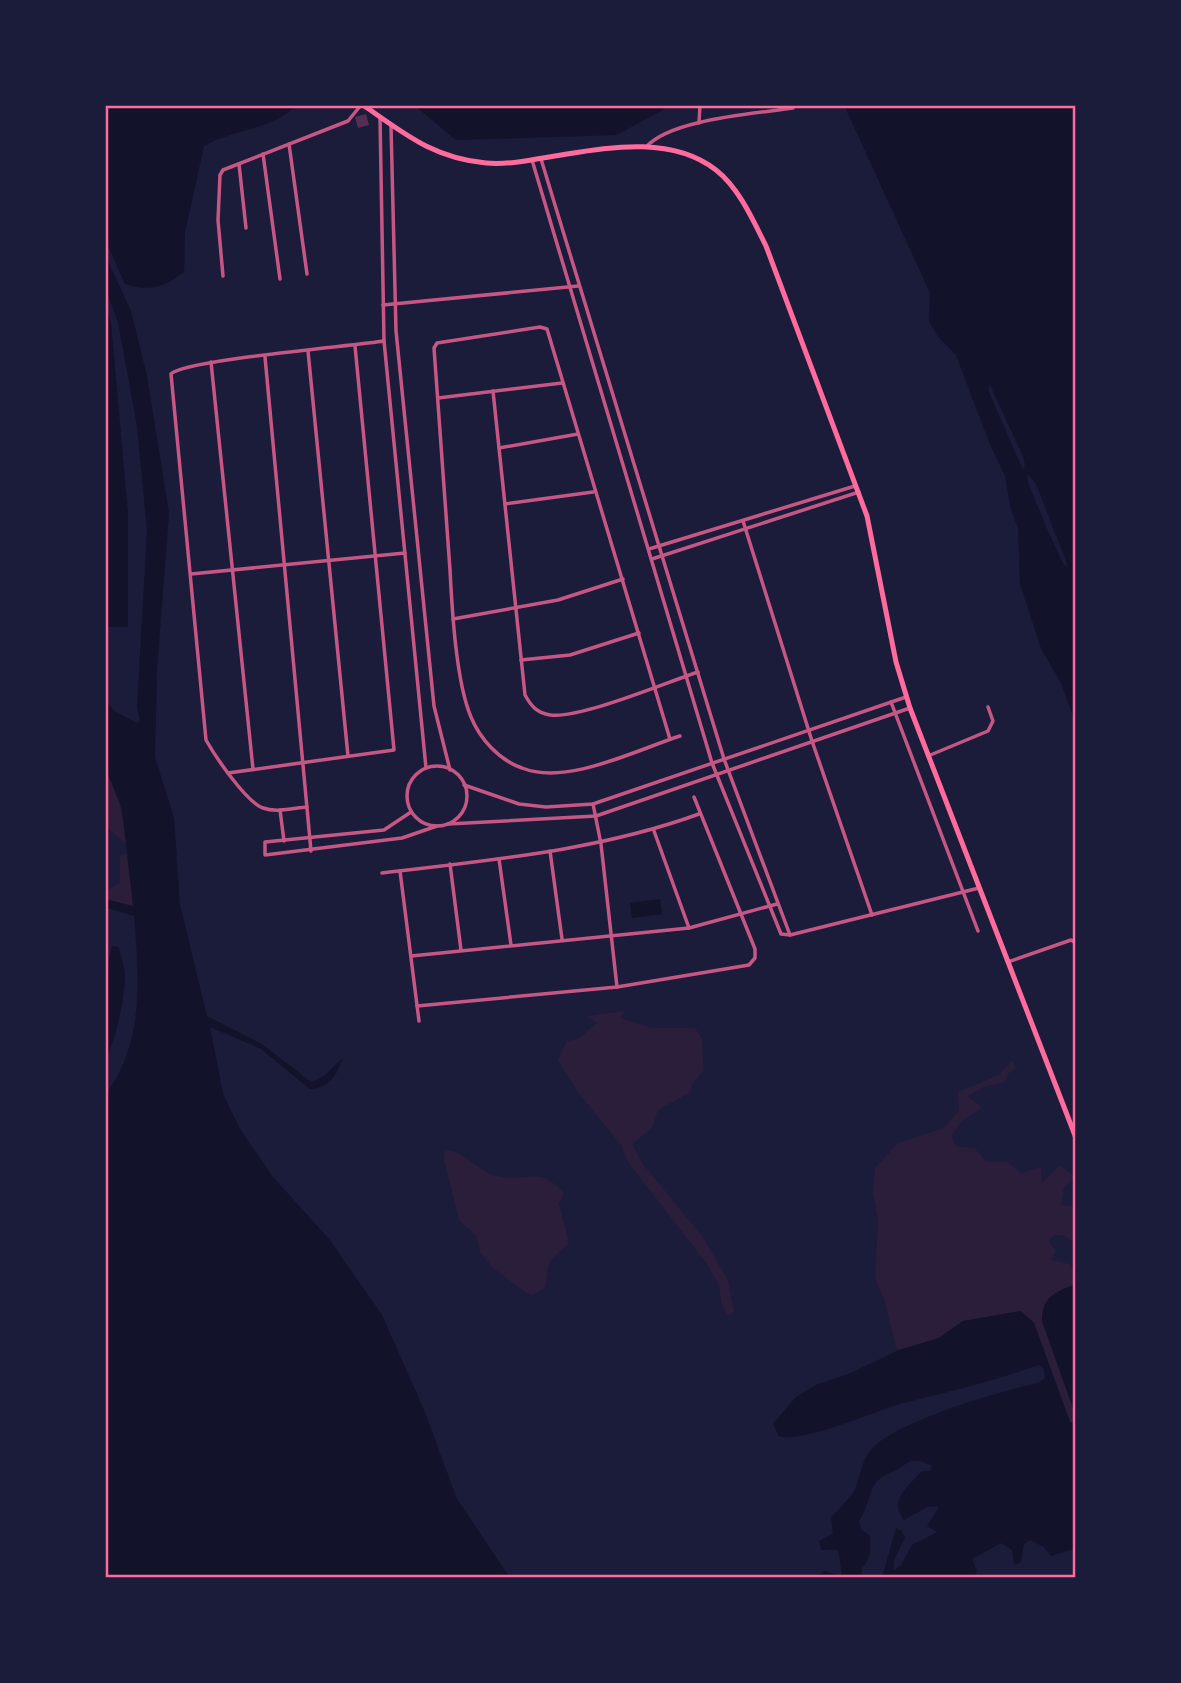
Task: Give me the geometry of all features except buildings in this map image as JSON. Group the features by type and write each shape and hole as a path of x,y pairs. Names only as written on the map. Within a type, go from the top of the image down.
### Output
{"main road":[{"path":"362,105 423,147 456,158 489,163 532,160 613,147 646,147 687,156 717,171 750,213 766,246 857,485 896,662 910,709 1073,1121 1076,1138"}],"street":[{"path":"223,276 218,220 220,175 223,170 348,121 362,105"},
{"path":"699,122 700,105"},
{"path":"646,147 654,138 679,127 793,108"},
{"path":"380,117 384,341 414,624 426,768"},
{"path":"391,126 396,331 434,706 450,770 464,785 519,804 546,807 593,804 906,697"},
{"path":"289,144 307,274"},
{"path":"263,154 280,279"},
{"path":"541,159 724,759 790,935"},
{"path":"532,160 712,763 781,934 790,935 873,916 979,888"},
{"path":"239,164 246,228"},
{"path":"383,304 396,305 578,286"},
{"path":"670,739 548,332 540,327 437,343 434,348 453,619 471,717 491,748 507,761 523,769 561,773 680,736"},
{"path":"307,807 280,810 265,809 256,804 228,773 206,740 171,374 176,369 211,362 384,341"},
{"path":"228,773 394,750 355,345"},
{"path":"308,351 348,756"},
{"path":"265,356 312,852"},
{"path":"211,362 253,769"},
{"path":"438,398 562,383"},
{"path":"493,391 525,695 534,709 552,715 575,712 698,672"},
{"path":"499,448 578,434"},
{"path":"649,549 857,485"},
{"path":"505,503 594,492"},
{"path":"652,559 859,492"},
{"path":"743,521 808,730 873,916"},
{"path":"190,574 405,552"},
{"path":"453,619 558,600 623,579"},
{"path":"414,624 424,623"},
{"path":"521,660 570,655 639,633"},
{"path":"891,702 978,931"},
{"path":"928,756 988,731 993,720 988,707"},
{"path":"411,812 384,830 264,843 265,855 312,852 402,838 448,824 596,816 910,709"},
{"path":"437,826 427,825 411,812 408,787 419,772 426,768 450,770"},
{"path":"448,824 462,812 466,803 464,785"},
{"path":"417,1006 617,987 749,965 755,958 755,949 694,797"},
{"path":"593,804 601,844 617,987"},
{"path":"280,810 284,841"},
{"path":"382,873 601,844 653,830 700,813"},
{"path":"653,830 689,928"},
{"path":"550,851 562,940"},
{"path":"499,859 511,945"},
{"path":"450,864 461,950"},
{"path":"400,871 419,1021"},
{"path":"411,956 689,928 777,904"},
{"path":"1008,962 1072,940 1076,943"}],"shaded area":[{"path":"105,105 296,106 264,125 204,146 185,232 184,272 156,287 142,288 125,284 105,239"},
{"path":"414,105 671,105 617,135 456,140"},
{"path":"844,105 1076,105 1076,724 1061,683 1041,648 1020,584 1018,528 1011,510 1005,476 956,355 939,338 929,322 930,293"},
{"path":"105,255 131,311 147,376 169,513 157,670 155,757 174,818 180,905 207,1016 262,1044 311,1082 324,1076 343,1058 331,1080 323,1086 310,1089 261,1049 210,1027 223,1094 240,1129 273,1177 329,1239 382,1315 424,1410 457,1499 510,1578 105,1578 105,1095 127,1054 133,1032 138,986 134,916 105,907 105,899 133,906 122,809 105,767 105,700 114,711 140,722 137,707 147,531 137,426 118,322 105,287"},
{"path":"105,310 111,323 128,513 128,627 105,627"},
{"path":"105,767 118,796 127,844 108,829"},
{"path":"128,853 134,907 105,899 105,892 120,882 120,856"},
{"path":"660,899 662,914 632,918 630,903"},
{"path":"112,946 119,947 125,978 116,1029 105,1061 105,977"},
{"path":"624,1011 620,1018 652,1028 695,1028 702,1039 704,1070 692,1084 691,1092 658,1110 652,1128 632,1144 643,1164 702,1236 728,1280 734,1312 728,1316 721,1303 719,1285 707,1264 628,1162 621,1145 577,1091 558,1060 567,1041 578,1039 597,1023 586,1016"},
{"path":"1012,1060 1016,1068 1008,1074 1005,1082 984,1087 968,1096 982,1108 962,1121 952,1134 953,1142 958,1147 975,1148 986,1162 1007,1162 1021,1173 1041,1167 1042,1183 1060,1165 1075,1177 1064,1187 1061,1205 1076,1207 1076,1244 1062,1235 1054,1235 1049,1241 1056,1251 1051,1260 1069,1264 1076,1274 1076,1284 1051,1296 1044,1306 1042,1321 1074,1408 1075,1425 1070,1422 1034,1323 1019,1311 963,1321 939,1338 899,1350 875,1278 878,1221 873,1191 875,1168 898,1143 944,1128 959,1110 958,1092 999,1075"},
{"path":"445,1150 458,1153 493,1175 546,1179 564,1193 559,1204 569,1243 549,1262 545,1288 532,1295 526,1293 493,1268 480,1252 476,1236 459,1220 444,1160"},
{"path":"1076,1284 1076,1417 1042,1321 1044,1306 1051,1296"},
{"path":"1021,1311 1034,1323 1070,1422 1076,1424 1076,1548 1051,1556 1044,1547 1030,1540 1024,1544 1021,1562 1014,1565 1012,1550 1001,1543 972,1559 977,1571 974,1577 882,1578 896,1528 902,1531 905,1538 894,1560 894,1570 901,1565 912,1545 937,1532 927,1526 939,1507 929,1506 904,1520 899,1513 902,1494 922,1471 930,1471 932,1466 914,1461 882,1477 872,1490 859,1521 861,1529 870,1536 870,1553 862,1568 861,1578 817,1578 824,1571 840,1576 842,1574 838,1550 821,1550 819,1541 833,1534 831,1518 853,1493 871,1450 901,1429 924,1419 975,1400 1038,1383 1045,1378 1044,1369 1039,1365 903,1403 804,1435 779,1436 773,1424 796,1397 818,1384 851,1373 899,1350 939,1338 963,1321"}],"pier":[{"path":"990,385 1022,454 1025,464 1023,470 988,390"},
{"path":"1027,473 1036,484 1068,566 1064,565 1047,529"}]}
